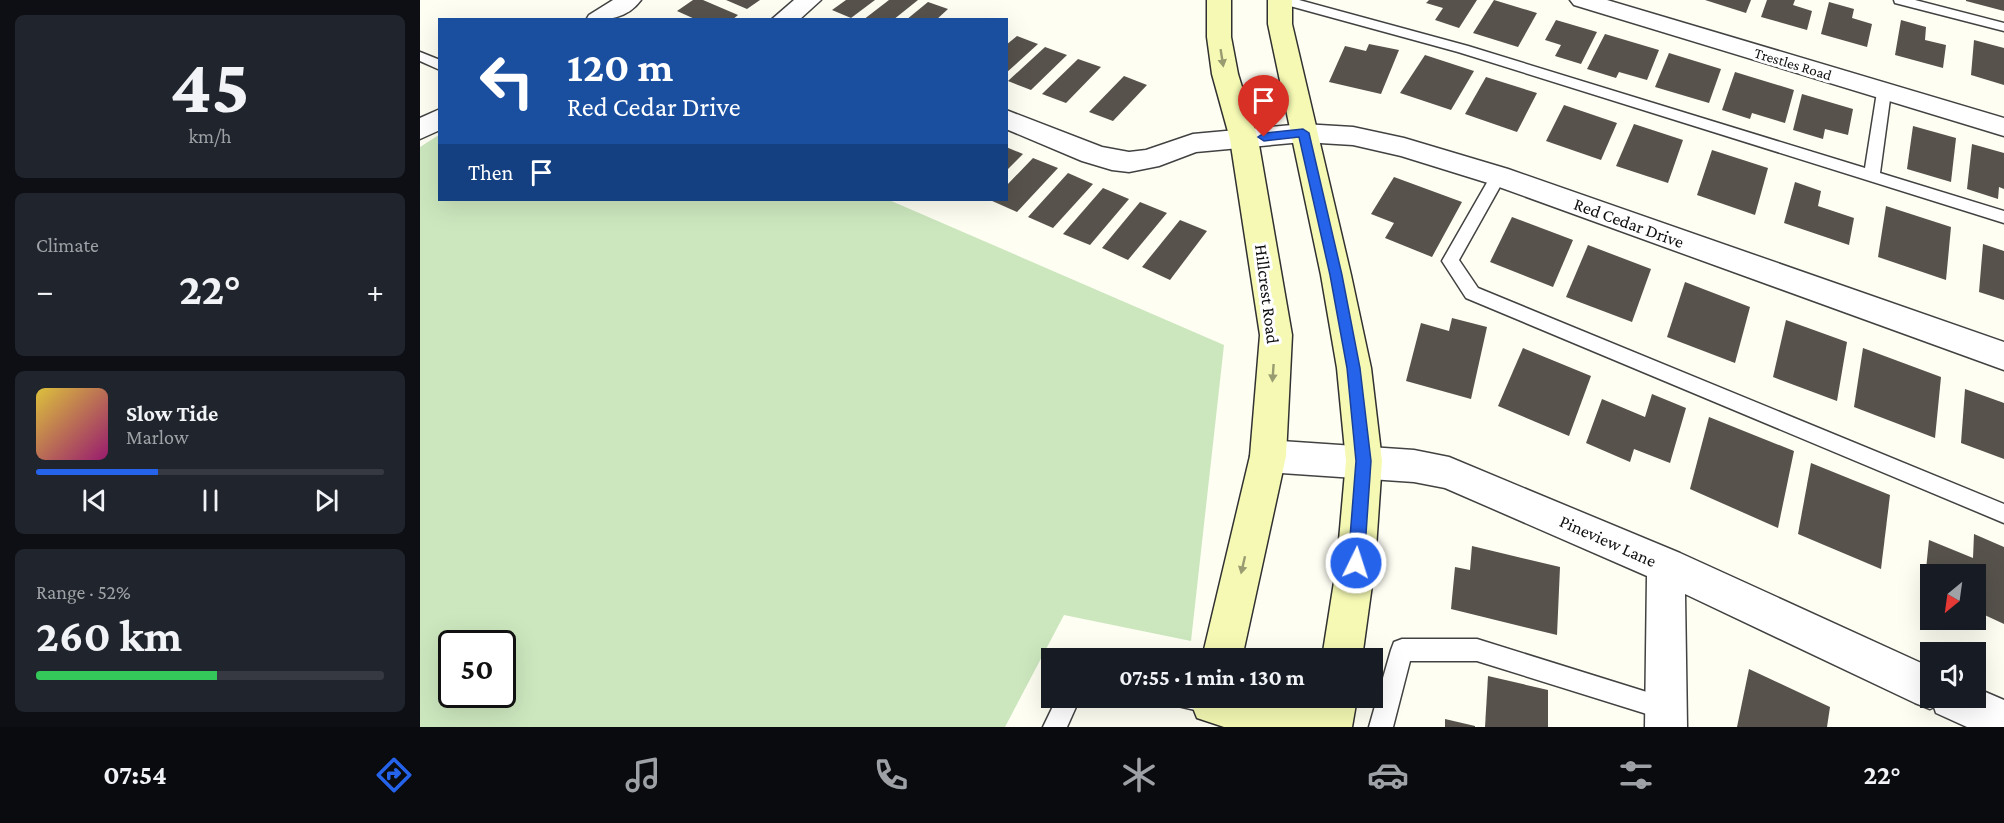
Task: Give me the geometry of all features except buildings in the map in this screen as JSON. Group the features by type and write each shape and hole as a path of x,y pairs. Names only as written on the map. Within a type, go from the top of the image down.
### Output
{"main road":[{"name":"Hillcrest Road","path":"1218,0 1219,37 1225,74 1244,139 1276,335 1268,456 1224,648"},
{"path":"1282,0 1280,24 1336,275 1354,368 1364,461 1356,563 1343,648"},
{"path":"1214,708 1308,727"},
{"path":"1331,727 1334,708"}],"street":[{"path":"601,18 629,0"},
{"path":"786,18 809,0"},
{"name":"Trestles Road","path":"1581,0 2004,127"},
{"path":"420,130 438,119"},
{"name":"Red Cedar Drive","path":"1008,120 1092,154 1129,162 1149,159 1193,143 1303,133 1353,136 1404,147 1498,176 2004,356"},
{"name":"Pineview Lane","path":"1268,456 1364,461 1413,466 1449,473 1666,566 1920,683"},
{"path":"1666,566 1666,718"},
{"path":"1973,708 2004,722"}],"lane":[{"path":"1282,0 1464,49 2004,218"},
{"path":"1900,0 2004,27"},
{"path":"420,56 438,65"},
{"path":"1872,176 1884,92"},
{"path":"1498,176 1450,261 1472,292 2004,514"},
{"path":"1381,727 1402,650 1477,650 1666,718"},
{"path":"1055,727 1065,708"}],"green space":[{"path":"438,136 438,201 891,201 1224,345 1191,641 1064,615 1047,648 1041,648 1041,659 1005,727 420,727 420,147"}],"route":[{"path":"1264,137 1303,133 1336,275 1354,368 1364,461 1356,563"}]}
